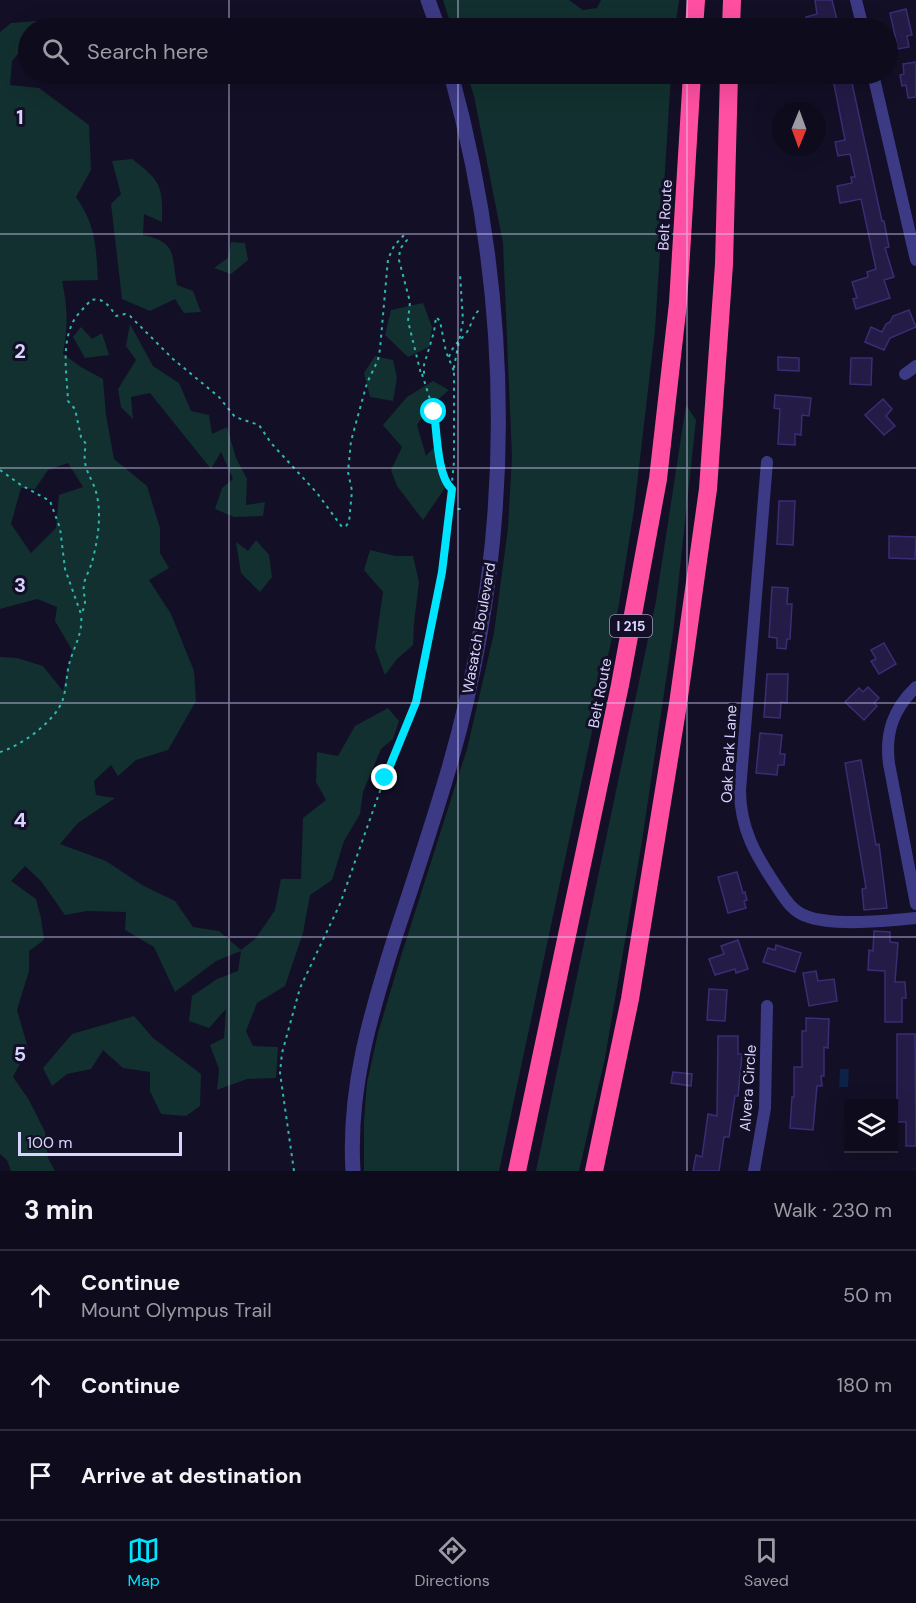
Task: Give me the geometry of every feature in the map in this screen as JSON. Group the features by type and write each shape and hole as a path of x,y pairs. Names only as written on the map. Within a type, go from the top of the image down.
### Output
{"highway":[{"path":"695,18 696,0"},
{"path":"731,18 732,0"},
{"name":"Belt Route","path":"516,1171 620,685 658,478 678,303 691,84"},
{"path":"594,1171 630,999 678,704 708,489 724,264 729,84"}],"street":[{"path":"428,0 434,18"},
{"path":"856,0 860,18"},
{"name":"Wasatch Boulevard","path":"353,1171 354,1101 362,1049 453,756 481,632 493,542 499,460 492,302 476,181 453,84"},
{"path":"875,84 916,260"},
{"path":"905,374 916,366"},
{"name":"Oak Park Lane","path":"766,462 740,790 745,829 757,858 790,906 801,914 813,919 854,922 916,918"},
{"path":"916,687 896,710 889,728 887,746 916,904"},
{"name":"Alvera Circle","path":"754,1171 765,1108 767,1006"}],"path":[{"path":"81,614 87,602 83,590 94,556 99,509 95,489 85,469 86,444 81,436 77,414 68,401 65,366 68,340 74,320 91,300 100,299 116,316 125,314 130,316 173,359 219,397 235,417 259,425 342,526 346,526 349,522 352,491 348,472 351,441 367,382 378,360 387,259 394,246 405,236 407,240 400,249 399,260 410,302 408,321 434,412 444,475 447,485 452,489"},
{"path":"294,1171 280,1073 282,1053 300,988 340,904 392,757 402,739 416,702 445,552 454,462 454,371 463,321 460,274"},
{"path":"448,358 458,340 468,330 474,315 492,302"},
{"path":"422,374 434,336 436,317 440,321 448,358 454,371"},
{"path":"0,470 50,501 60,528 65,569 81,614 82,626 70,659 62,703 42,727 27,739 0,752"},
{"path":"450,509 463,509"}],"green space":[{"path":"443,0 569,0 583,10 597,8 601,0 679,0 676,18 449,18"},
{"path":"18,22 18,54 12,61 10,85 39,88 89,125 91,170 76,197 91,227 98,280 62,281 67,318 63,354 103,379 106,415 114,459 147,486 160,528 160,553 169,568 149,580 171,614 194,671 196,701 168,750 136,760 118,776 111,765 94,781 96,795 115,798 78,823 60,844 106,861 142,885 175,901 193,927 219,931 241,950 256,938 275,910 281,879 301,879 303,818 326,800 316,782 317,752 338,756 355,726 388,708 399,721 393,739 381,749 363,792 360,814 344,841 332,880 310,895 303,933 285,986 257,1003 246,1031 253,1046 278,1047 276,1078 247,1079 217,1090 219,1069 210,1045 224,1038 226,1009 209,1028 189,1021 192,996 217,979 238,971 241,951 216,961 175,992 154,947 125,930 126,912 87,911 65,915 41,881 25,866 11,881 36,899 44,940 29,951 29,971 17,1010 28,1048 13,1077 29,1100 45,1132 48,1158 55,1171 11,1171 7,1160 0,1154 0,657 17,658 43,666 63,691 72,650 55,621 57,607 37,599 0,609 0,32 11,23","holes":["68,463 83,487 59,495 56,528 31,553 11,524 21,488 35,489 48,470"]},
{"path":"470,84 670,84 655,330 634,510 619,604 499,1171 364,1171 367,1083 378,1033 467,749 494,633 508,528 512,457 503,243"},
{"path":"132,159 149,173 161,192 162,222 144,214 143,235 168,246 173,258 177,285 193,291 201,312 184,313 175,299 150,311 122,299 111,204 121,194 112,161"},
{"path":"231,242 245,243 248,260 231,274 214,268 228,258"},
{"path":"423,303 432,327 429,347 408,357 385,335 391,310"},
{"path":"130,324 153,366 179,383 191,411 209,415 212,434 227,427 236,458 247,479 246,505 265,502 263,516 234,517 215,509 222,488 233,479 221,452 211,469 150,393 131,397 133,419 121,407 118,389 136,360 126,346"},
{"path":"81,327 92,339 102,333 109,355 85,358 73,337"},
{"path":"375,356 393,360 397,378 393,401 370,397 364,373"},
{"path":"433,381 449,390 427,409 417,425 426,456 436,445 449,482 423,520 397,486 391,470 402,447 383,425 407,397"},
{"path":"686,405 696,420 673,633 642,841 605,1058 579,1171 536,1171 656,601"},
{"path":"256,540 269,555 272,577 260,592 241,573 236,542 248,551"},
{"path":"370,550 395,556 413,556 419,582 413,645 397,659 385,675 375,648 383,592 364,570"},
{"path":"134,1016 153,1038 201,1074 200,1106 186,1116 161,1114 150,1091 150,1072 123,1068 103,1050 91,1069 67,1074 52,1086 43,1068 72,1034"}],"water":[{"path":"840,1069 849,1069 848,1087 839,1087"}],"building":[{"path":"815,0 832,0 836,18 806,18 817,14"},
{"path":"906,9 912,35 907,36 909,47 898,49 898,18 891,18 890,13"},
{"path":"916,62 916,97 908,98 906,85 902,86 900,75 904,74 903,64"},
{"path":"834,84 852,84 882,221 884,221 889,247 885,248 894,277 884,280 890,298 856,309 853,299 857,298 852,282 868,277 867,272 876,269 861,199 840,203 837,186 852,183 851,177 855,177 850,154 838,156 835,142 845,140"},
{"path":"909,310 916,327 890,338 884,350 865,342 871,327 882,332 893,316"},
{"path":"778,357 799,358 799,371 778,370"},
{"path":"851,358 872,358 871,385 850,384"},
{"path":"775,395 811,398 809,416 802,415 801,435 795,434 795,445 778,444 780,409 774,408"},
{"path":"883,399 892,409 886,416 895,426 884,435 865,415"},
{"path":"779,501 795,501 793,545 777,544"},
{"path":"889,536 916,537 915,559 889,558"},
{"path":"772,587 788,588 787,604 792,604 790,639 787,639 786,649 777,648 777,638 769,637"},
{"path":"884,643 896,664 879,674 871,661 876,659 871,650"},
{"path":"767,674 788,674 787,703 781,702 780,718 764,717"},
{"path":"868,687 879,698 874,703 877,706 864,720 845,702 859,688 863,692"},
{"path":"760,733 782,735 780,754 785,754 784,765 778,765 777,775 756,773"},
{"path":"861,760 876,845 879,844 887,908 864,910 862,889 866,888 845,763"},
{"path":"737,872 747,900 744,901 746,908 728,913 718,877"},
{"path":"874,931 890,932 890,942 898,943 895,982 905,982 906,998 902,998 902,1022 885,1022 885,971 868,970 869,950 873,951"},
{"path":"738,940 748,969 736,973 735,969 715,975 709,959 724,954 721,946"},
{"path":"776,945 801,953 795,972 763,962 768,948 775,950"},
{"path":"816,971 818,981 834,979 837,1001 809,1006 803,973"},
{"path":"709,989 727,990 725,1021 707,1020"},
{"path":"806,1018 829,1019 828,1048 824,1047 824,1076 821,1076 822,1086 817,1086 813,1130 790,1128 792,1097 794,1097 794,1067 802,1067 802,1031 806,1031"},
{"path":"897,1034 915,1034 916,1146 906,1146 906,1122 898,1122"},
{"path":"718,1036 738,1036 738,1054 742,1054 738,1096 735,1096 729,1137 724,1137 719,1171 693,1171 696,1155 702,1157 708,1114 717,1116"},
{"path":"673,1072 692,1074 691,1086 671,1083"}],"route":[{"path":"385,778 394,751 402,739 416,702 445,552 452,489 447,485 442,468 434,412"}]}
